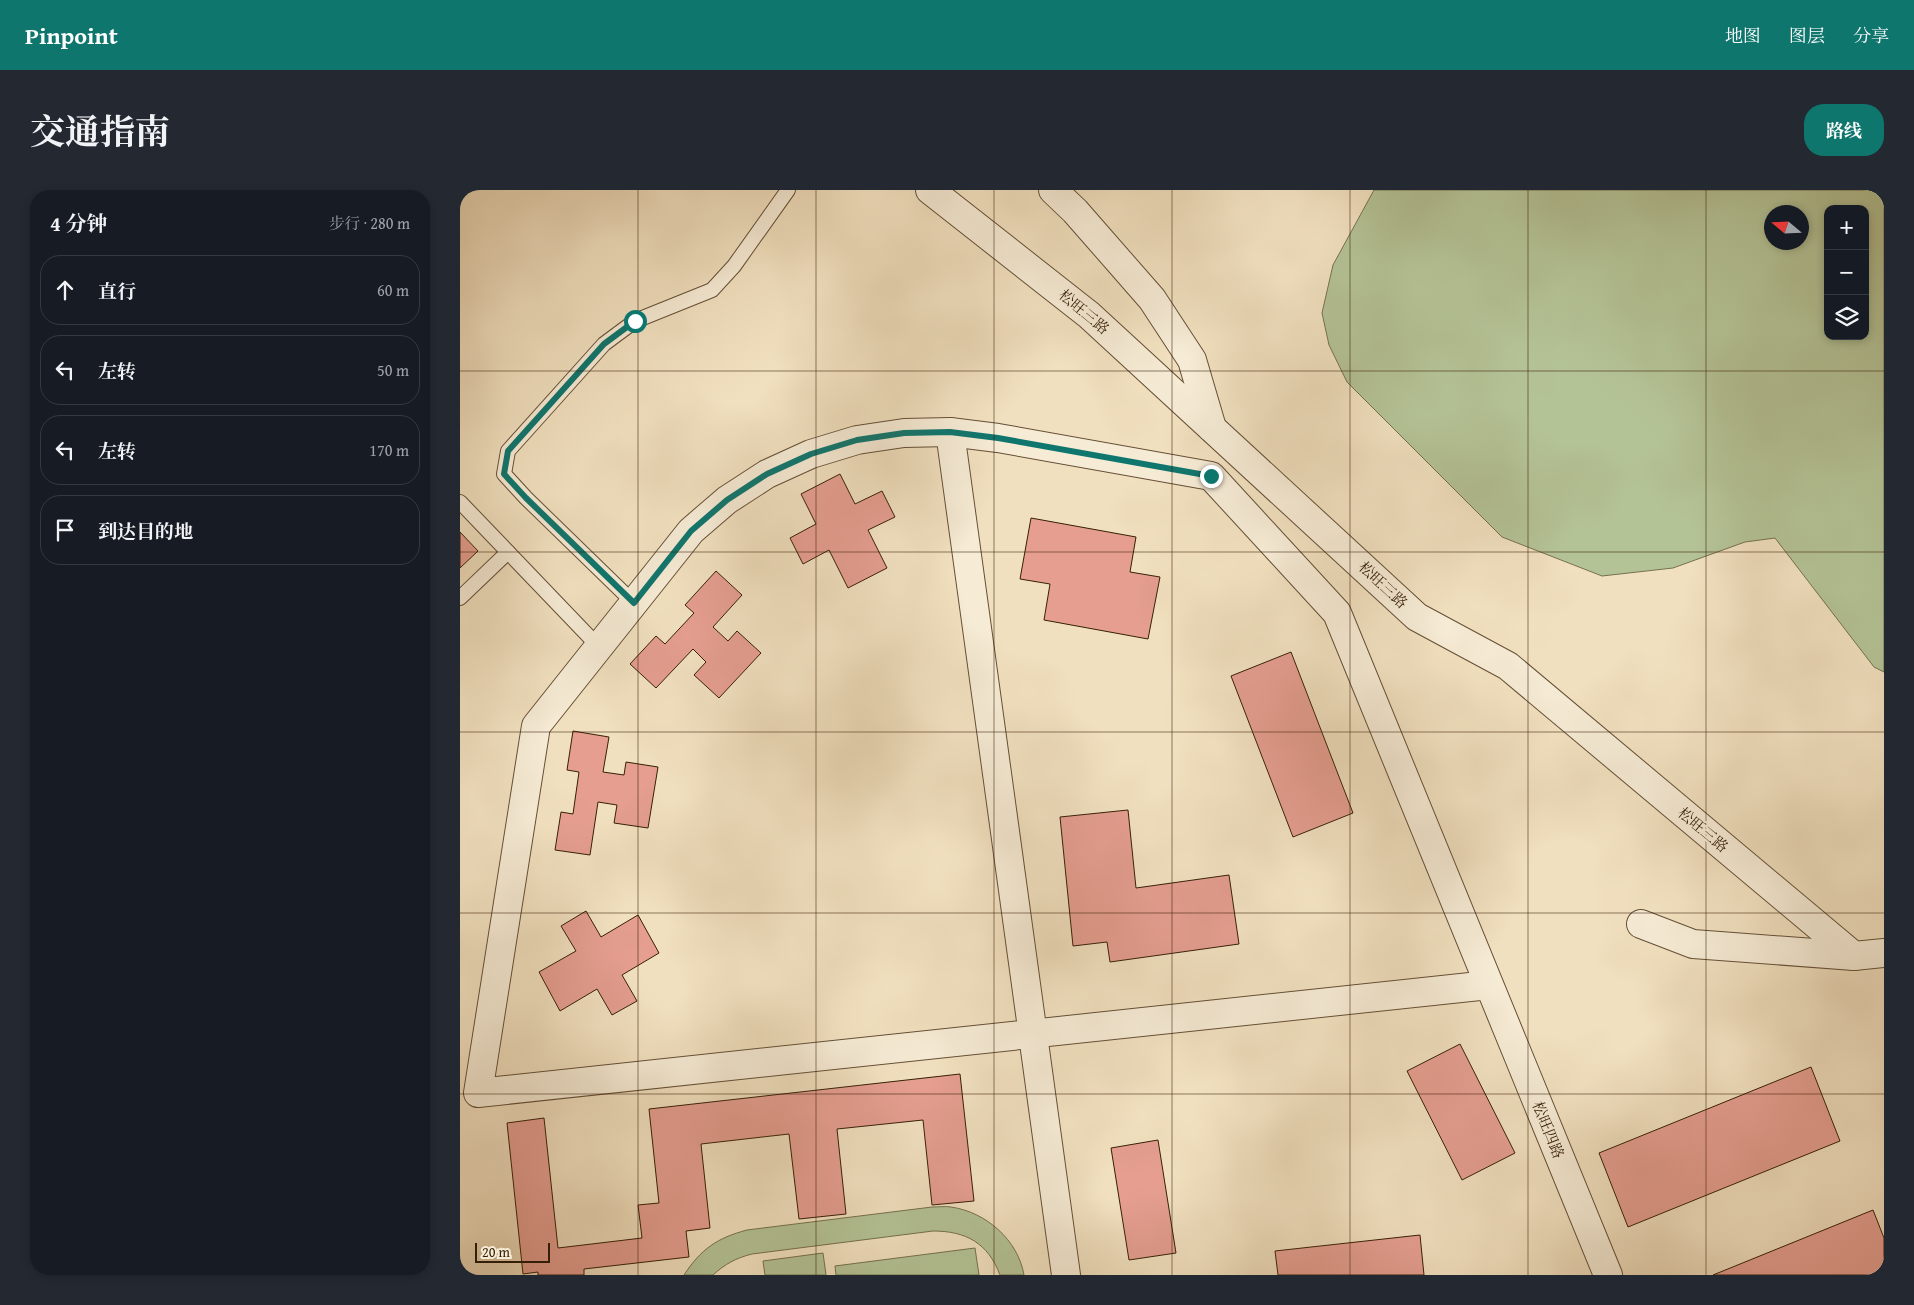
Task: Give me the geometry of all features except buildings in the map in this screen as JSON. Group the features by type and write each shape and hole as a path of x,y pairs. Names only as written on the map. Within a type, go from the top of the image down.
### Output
{"street":[{"name":"松旺三路","path":"930,190 1089,315 1417,617 1508,666 1854,956"},
{"path":"1053,190 1075,211 1152,299 1192,360 1212,428"},
{"name":"松旺四路","path":"1033,1033 478,1093 536,726 691,531 727,500 767,474 811,454 857,440 904,433 950,432 998,438 1211,476 1337,613 1608,1275"},
{"path":"950,432 1066,1275"},
{"path":"1641,924 1693,944 1854,956 1884,953"},
{"path":"1033,1033 1489,985"}],"lane":[{"path":"634,603 526,498 504,474 508,451 604,344 635,321 712,290 734,266 788,190"},
{"path":"460,502 599,647"},
{"path":"460,598 508,552"}],"green space":[{"path":"1374,190 1884,190 1884,672 1874,667 1775,538 1745,542 1673,568 1602,576 1502,537 1347,382 1329,345 1322,313 1333,265"},
{"path":"932,1207 949,1207 964,1210 988,1221 1007,1239 1015,1250 1021,1262 1024,1275 1000,1275 989,1255 974,1241 956,1233 933,1231 752,1254 731,1262 713,1275 684,1275 703,1251 718,1241 736,1233 747,1230"},
{"path":"975,1248 979,1275 836,1275 835,1266"},
{"path":"823,1253 826,1275 765,1275 763,1261"}],"route":[{"path":"635,321 604,344 508,451 504,474 526,498 634,603 691,531 727,500 767,474 811,454 857,440 904,433 950,432 998,438 1211,476"}]}
